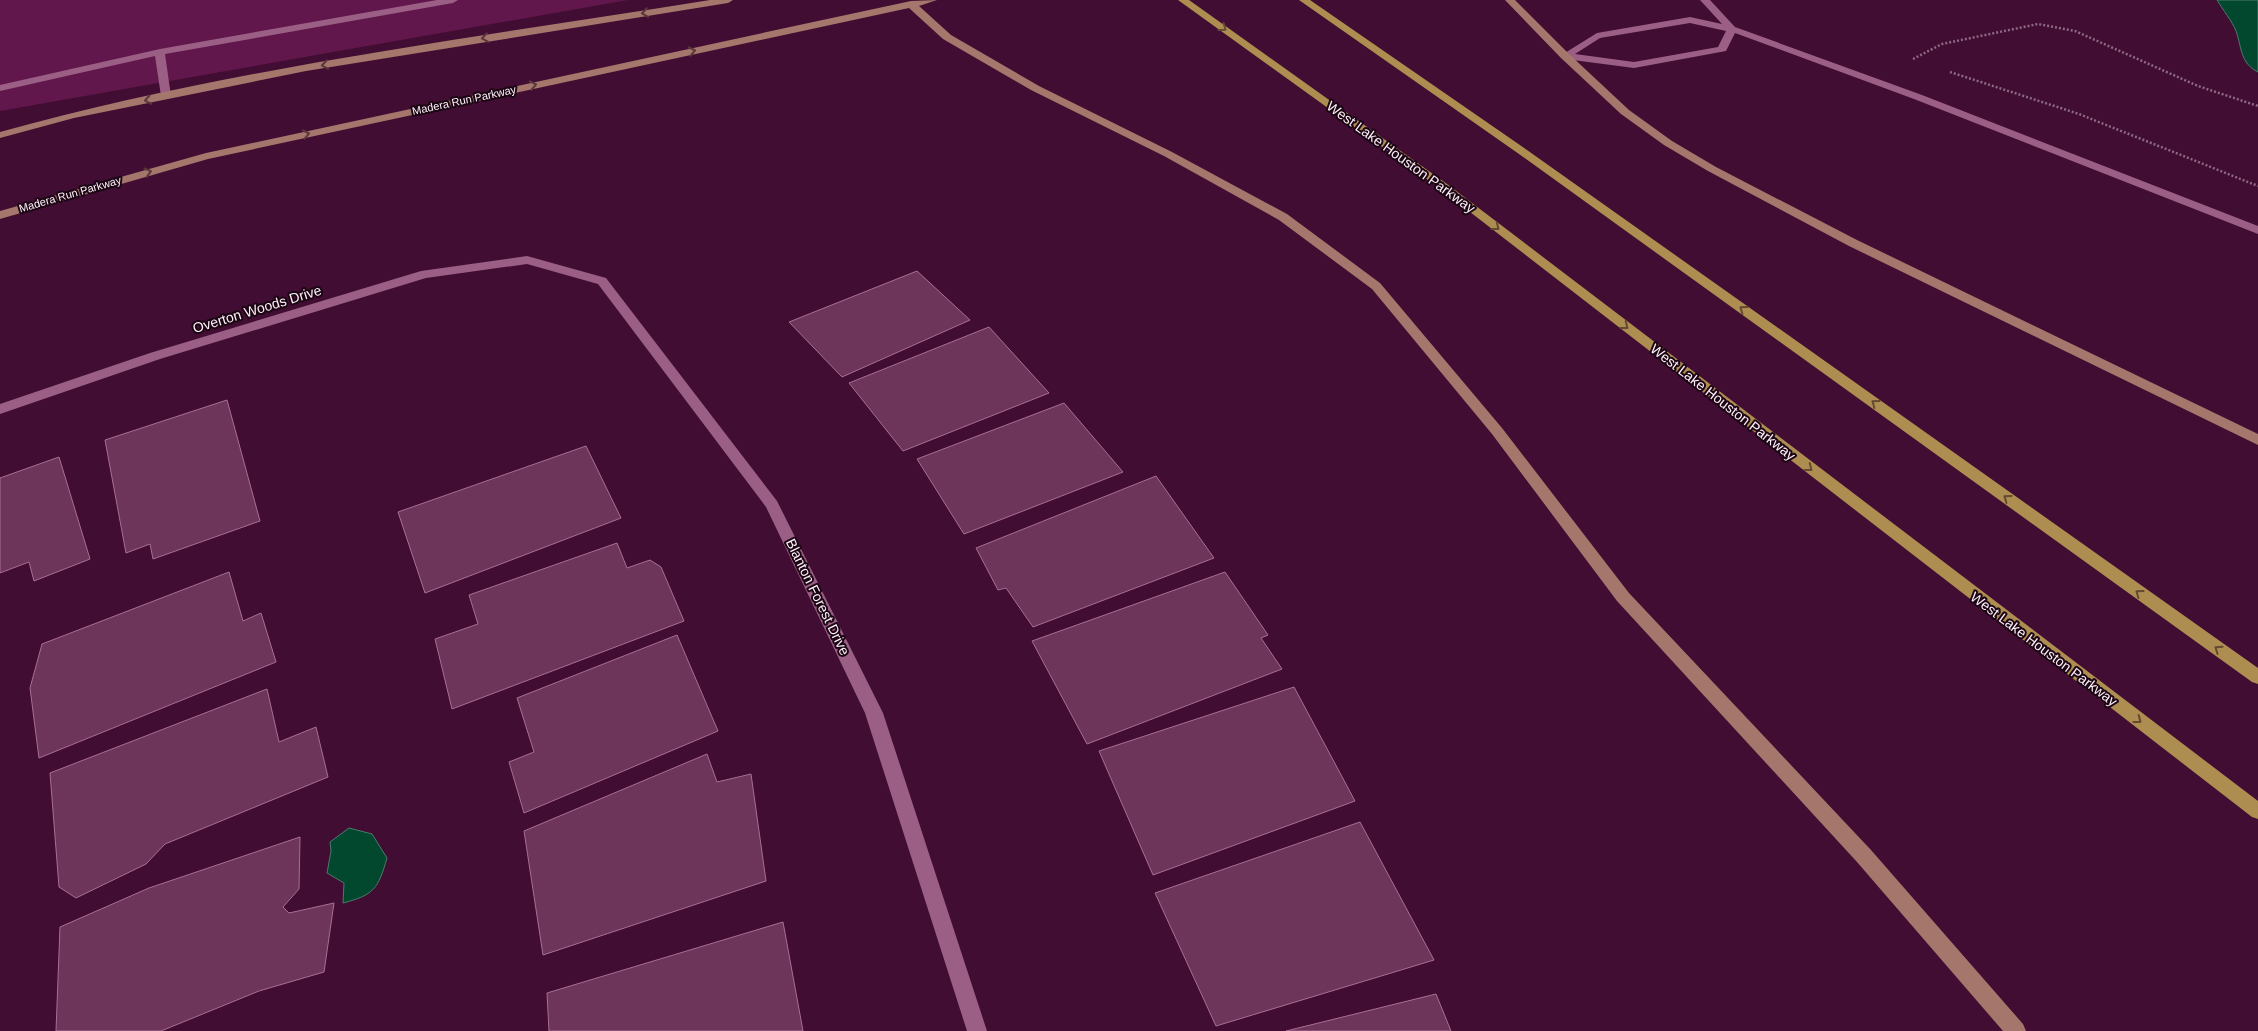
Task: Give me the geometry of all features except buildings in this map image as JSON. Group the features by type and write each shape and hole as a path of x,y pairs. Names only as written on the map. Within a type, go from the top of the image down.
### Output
{"main road":[{"name":"West Lake Houston Parkway","path":"1183,0 1442,186 2258,811"},
{"path":"1304,0 1524,152 2258,677"}],"street":[{"path":"0,88 160,52 453,0"},
{"path":"0,135 73,115 306,68 728,0"},
{"name":"Madera Run Parkway","path":"0,215 206,156 932,0"},
{"path":"1510,0 1565,56 1625,112 1668,143 1712,169 1853,242 2258,440"},
{"path":"1705,0 1732,29"},
{"path":"911,4 947,37 1035,88 1168,154 1284,217 1376,286 1497,431 1622,597 1864,856 2016,1031"},
{"path":"1565,56 1597,36 1690,20 1732,29 1918,97 2258,230"},
{"path":"1565,56 1634,65 1722,49 1732,29"},
{"path":"160,52 166,96"},
{"name":"Overton Woods Drive","path":"0,408 155,356 426,274 527,260"},
{"name":"Blanton Forest Drive","path":"527,260 602,281 772,505 874,713 977,1031"}],"path":[{"path":"1913,59 1942,44 2038,24 2075,31 2198,86 2258,106"},
{"path":"1905,57 1922,62"},
{"path":"1950,72 2079,114 2258,186"}],"shaded area":[{"path":"0,0 628,0 0,111"},
{"path":"2217,0 2258,0 2258,72 2245,60 2234,27"},
{"path":"349,828 372,834 387,858 381,877 373,889 362,897 343,903 344,883 327,873 331,851 330,842"}]}
